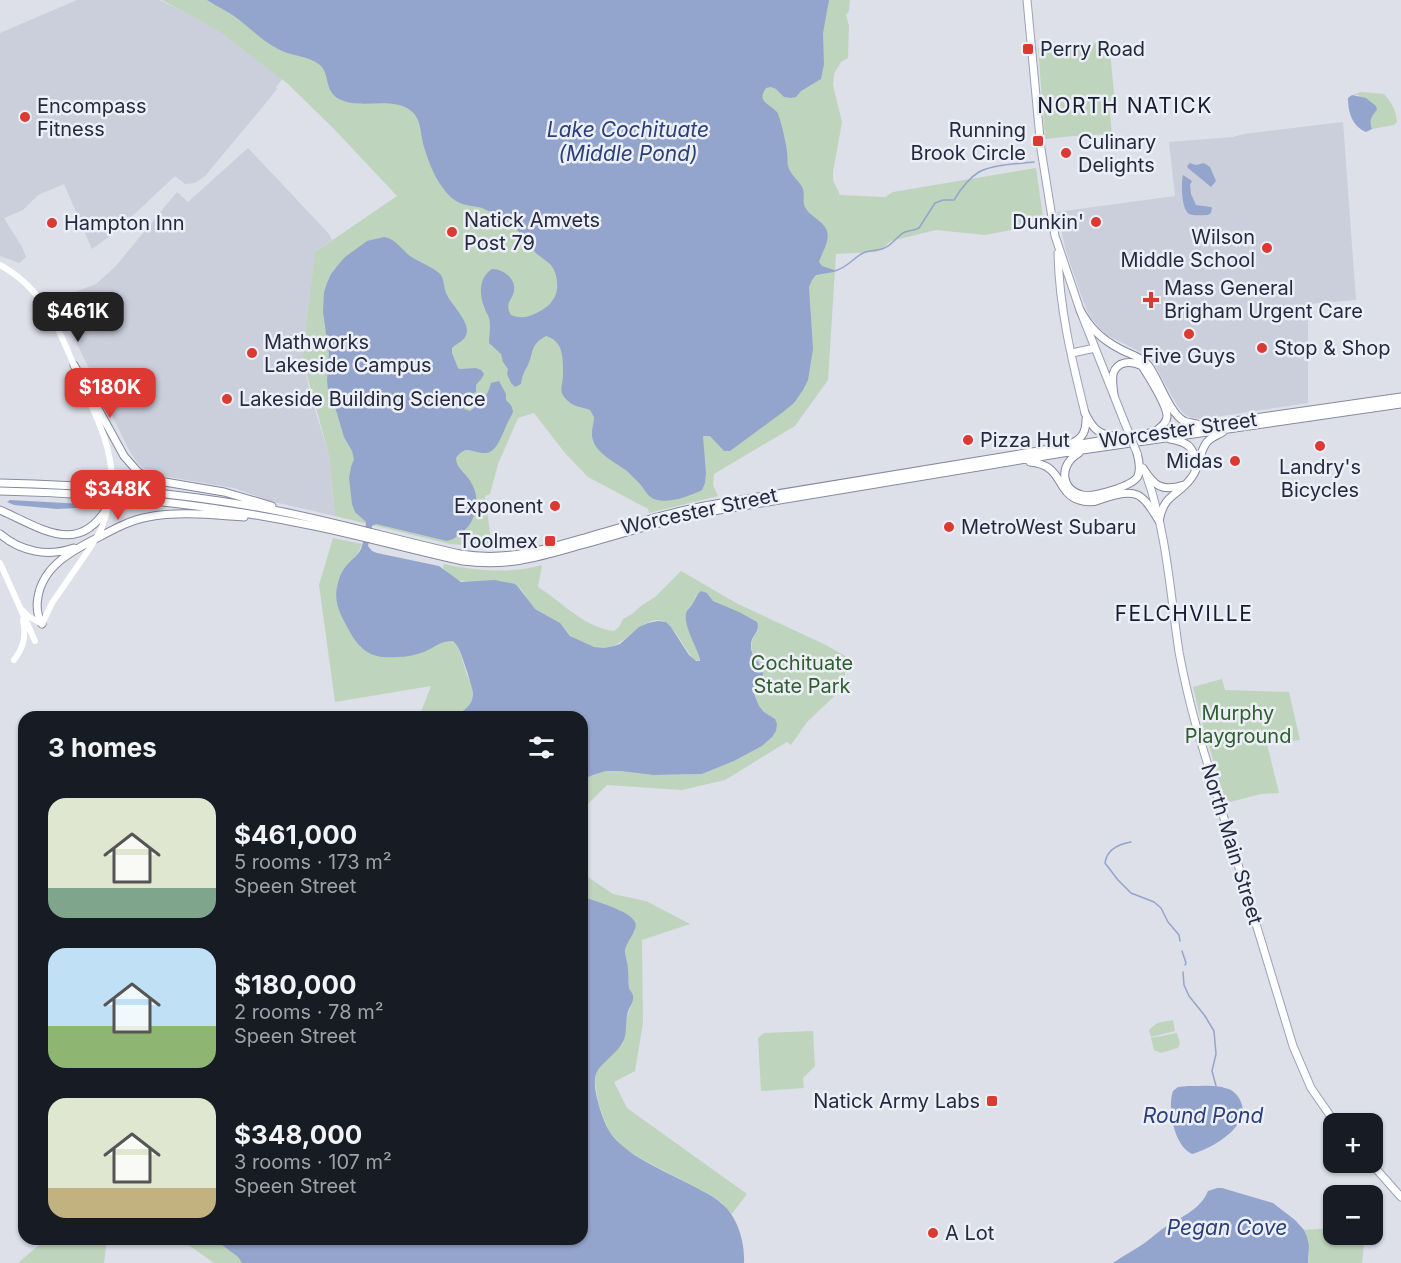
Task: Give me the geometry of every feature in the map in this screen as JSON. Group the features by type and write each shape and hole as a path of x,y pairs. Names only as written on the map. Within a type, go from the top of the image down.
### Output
{"main road":[{"name":"North Main Street","path":"1027,0 1041,149 1058,247 1080,310 1143,468 1168,560 1183,672 1197,729 1293,1046 1308,1082 1329,1113"},
{"name":"North Main Street","path":"1058,247 1063,314 1085,413"},
{"path":"0,265 24,282 43,303 54,320 106,442 112,465 110,503 101,530 88,546 52,603 42,624"},
{"path":"1080,310 1099,336 1147,364 1172,408 1181,419 1196,424 1212,424"},
{"path":"1072,353 1095,348"},
{"path":"1114,394 1113,375 1117,367 1131,362 1142,366 1167,414 1162,427 1148,434"},
{"path":"74,365 124,456 142,475 153,480 242,496 309,518"},
{"name":"Worcester Street","path":"0,491 128,498 218,509 469,555 519,555 699,507 1129,436 1401,397"},
{"name":"Worcester Street","path":"374,536 464,561 515,562 701,513 1094,448 1401,404"},
{"path":"1085,413 1100,433 1108,436 1129,436"},
{"path":"1061,447 1074,442 1083,435 1086,425 1085,413"},
{"path":"1159,521 1166,501 1186,484 1196,471 1208,441 1233,428"},
{"path":"1162,438 1183,442 1190,447 1195,457 1196,471"},
{"path":"1094,448 1073,456 1065,471 1065,478 1070,488 1086,496 1098,495 1134,481 1140,466 1137,453"},
{"path":"1013,462 1035,462 1046,466 1056,475 1066,491 1081,501 1094,501 1124,493 1138,495 1148,504 1159,521"},
{"path":"1143,468 1160,486 1173,488 1186,484"},
{"name":"Worcester Street","path":"0,483 81,486 171,494 240,504 309,518 362,534"},
{"path":"0,510 61,536 83,532 93,526 110,503"},
{"path":"42,624 38,616 39,590 43,580 56,564 125,524 151,516 196,514 277,519"},
{"path":"0,534 17,546 37,552 63,552 88,546"},
{"path":"0,563 35,641"},
{"path":"20,608 42,624"},
{"path":"14,660 23,645 25,635 20,608"},
{"path":"1380,1173 1401,1197"}],"shaded area":[{"path":"77,0 160,0 210,25 245,47 284,77 276,87 277,89 205,176 195,183 185,184 175,176 114,233 92,249 64,184 38,195 23,210 4,218 26,257 19,263 0,256 0,33"},
{"path":"1343,122 1356,300 1308,304 1308,403 1202,419 1184,414 1152,360 1107,335 1089,315 1066,251 1057,212 1175,196 1169,142 1233,137"},
{"name":"Mathworks Lakeside Campus","path":"248,148 329,234 332,240 315,252 302,357 311,397 329,455 335,516 270,501 234,488 157,475 144,469 130,452 62,313 70,309 65,296 96,284 115,267 177,192 188,202"}],"green space":[{"name":"Lake Cochituate (Middle Pond)","path":"162,0 850,0 849,11 846,15 849,26 848,58 841,62 834,74 833,85 842,122 833,172 833,180 840,195 885,197 893,192 1036,168 1044,224 985,235 936,230 891,241 876,252 836,254 828,380 795,426 714,474 713,485 718,496 649,513 648,509 588,477 565,453 534,413 518,418 498,464 490,494 485,496 492,547 450,544 335,516 329,455 302,357 315,252 397,196 288,84 219,31"},
{"path":"1109,42 1115,102 1109,103 1112,134 1045,139 1038,48"},
{"path":"1361,92 1384,94 1393,107 1397,122 1394,125 1372,129 1371,119 1377,110 1358,95 1352,95"},
{"path":"333,538 362,544 357,555 345,568 347,626 361,648 426,651 443,641 453,641 458,646 472,685 473,696 468,708 464,711 421,711 431,686 335,702 319,585"},
{"name":"Cochituate State Park","path":"444,564 493,570 517,570 542,565 538,587 584,620 603,629 614,631 623,619 655,597 681,571 738,604 826,645 852,660 845,671 845,686 807,722 791,745 787,742 725,780 682,790 607,785 588,804 588,777 593,775 606,771 653,775 702,774 762,746 775,719 759,706 753,691 760,663 752,651 753,639 758,630 757,622 713,601 707,593 696,595 692,606 687,611 688,628 700,661 694,660 675,632 663,621 655,620 647,623 611,647 594,647 576,640 563,626 536,609 520,588 489,581 466,582 459,580 443,568"},
{"name":"Murphy Playground","path":"1222,679 1225,690 1289,692 1300,740 1267,744 1279,793 1261,794 1226,803 1193,687"},
{"path":"588,877 613,894 646,901 690,924 642,940 643,1023 635,1071 614,1082 627,1108 747,1194 731,1215 716,1198 634,1155 623,1147 608,1130 598,1102 596,1073 623,1043 626,1019 633,996 629,988 625,955 626,945 635,930 620,910 588,898"},
{"path":"1173,1020 1175,1031 1151,1037 1149,1030 1157,1023"},
{"path":"813,1031 815,1066 803,1078 804,1088 761,1091 758,1038 764,1033"},
{"path":"1177,1033 1180,1043 1178,1048 1161,1053 1154,1050 1151,1038"},
{"path":"1323,1229 1323,1245 1364,1245 1362,1263 1308,1263 1309,1246 1304,1230"},
{"path":"39,1245 106,1245 104,1263 18,1263"},
{"path":"188,1245 222,1245 242,1263 214,1263"}],"water":[{"name":"Lake Cochituate (Middle Pond)","path":"207,0 829,0 823,33 824,64 821,79 801,91 796,97 784,97 771,87 766,88 763,93 763,100 777,112 786,144 788,166 803,189 805,207 827,231 827,243 819,262 822,266 834,270 834,272 816,275 809,287 813,349 808,380 803,390 794,403 730,451 724,451 710,436 703,436 706,473 702,490 674,500 662,501 651,498 627,471 595,445 592,434 594,417 590,410 573,405 563,394 561,351 552,338 546,336 537,342 521,384 515,387 507,374 508,369 501,354 489,343 490,321 481,293 482,282 487,273 496,269 511,278 514,291 508,305 509,311 511,315 524,317 543,310 554,298 557,280 551,265 535,252 506,220 482,208 460,203 448,195 432,168 424,147 419,122 410,110 394,104 357,103 339,99 331,92 323,69 316,62 278,49 234,16"},
{"path":"1352,95 1366,98 1376,106 1377,110 1371,121 1372,129 1366,132 1357,126 1352,118 1348,98"},
{"path":"1190,163 1196,165 1204,163 1210,167 1216,181 1211,187 1188,168"},
{"path":"1183,175 1192,181 1191,194 1196,205 1211,207 1211,213 1195,215 1186,211 1182,195"},
{"path":"384,237 392,240 410,256 439,273 442,278 447,295 465,322 467,331 464,339 452,348 458,368 476,368 484,374 476,385 476,392 463,399 464,409 470,411 474,408 486,395 491,383 499,381 513,411 493,450 481,453 467,450 456,458 458,466 472,483 476,495 473,518 462,532 454,539 447,541 376,524 372,526 368,546 377,553 439,566 461,582 495,580 515,584 535,609 560,623 570,636 594,647 604,648 620,644 639,627 658,621 666,622 689,655 696,661 700,661 686,616 699,592 707,593 713,601 757,622 758,628 751,642 751,650 763,675 762,682 754,687 753,691 759,706 775,719 777,724 772,737 762,746 702,774 653,775 606,771 588,777 588,711 462,711 469,705 473,692 461,653 453,641 441,643 424,652 404,657 382,657 370,653 355,641 339,610 336,590 343,570 361,549 366,522 355,512 352,504 349,478 354,459 328,390 329,354 323,312 324,292 331,274 345,257 367,241"},
{"path":"10,500 90,505 57,509 14,505 7,502"},
{"path":"588,898 611,906 631,917 636,925 625,951 629,988 633,994 633,1001 627,1016 624,1041 595,1077 598,1100 610,1133 616,1140 634,1155 712,1196 727,1209 739,1230 744,1263 242,1263 222,1245 588,1245"},
{"name":"Round Pond","path":"1178,1087 1226,1088 1236,1094 1242,1105 1242,1114 1234,1129 1218,1142 1192,1154 1186,1150 1176,1135 1171,1107 1173,1091"},
{"name":"Pegan Cove","path":"1217,1188 1273,1203 1295,1220 1307,1237 1308,1263 1113,1263 1188,1214 1200,1204 1208,1191"}],"waterway":[{"path":"834,271 863,253 886,248 902,233 919,228 935,203 954,200 965,184 979,172 999,166 1034,162"},
{"path":"1131,842 1114,848 1108,854 1105,863 1131,893 1154,902 1161,908 1168,922 1179,935 1180,941"},
{"path":"1182,951 1185,965"},
{"path":"1183,972 1184,985 1189,996 1214,1031 1216,1054 1212,1071 1216,1086"}],"place":[{"name":"Perry Road","path":"1028,49"},
{"name":"Encompass Fitness","path":"25,117"},
{"name":"Running Brook Circle","path":"1038,141"},
{"name":"Culinary Delights","path":"1066,153"},
{"name":"Dunkin'","path":"1096,222"},
{"name":"Hampton Inn","path":"52,223"},
{"name":"Natick Amvets Post 79","path":"452,232"},
{"name":"Wilson Middle School","path":"1267,248"},
{"name":"Mass General Brigham Urgent Care","path":"1151,300"},
{"name":"Five Guys","path":"1189,334"},
{"name":"Stop & Shop","path":"1262,348"},
{"name":"Mathworks Lakeside Campus","path":"252,353"},
{"name":"Lakeside Building Science","path":"227,399"},
{"name":"Pizza Hut","path":"968,440"},
{"name":"Landry's Bicycles","path":"1320,446"},
{"name":"Midas","path":"1235,461"},
{"name":"Exponent","path":"555,506"},
{"name":"MetroWest Subaru","path":"949,527"},
{"name":"Toolmex","path":"550,541"},
{"name":"Natick Army Labs","path":"992,1101"},
{"name":"A Lot","path":"933,1233"}],"district":[{"name":"NORTH NATICK","path":"1125,106"},
{"name":"FELCHVILLE","path":"1184,614"}]}
